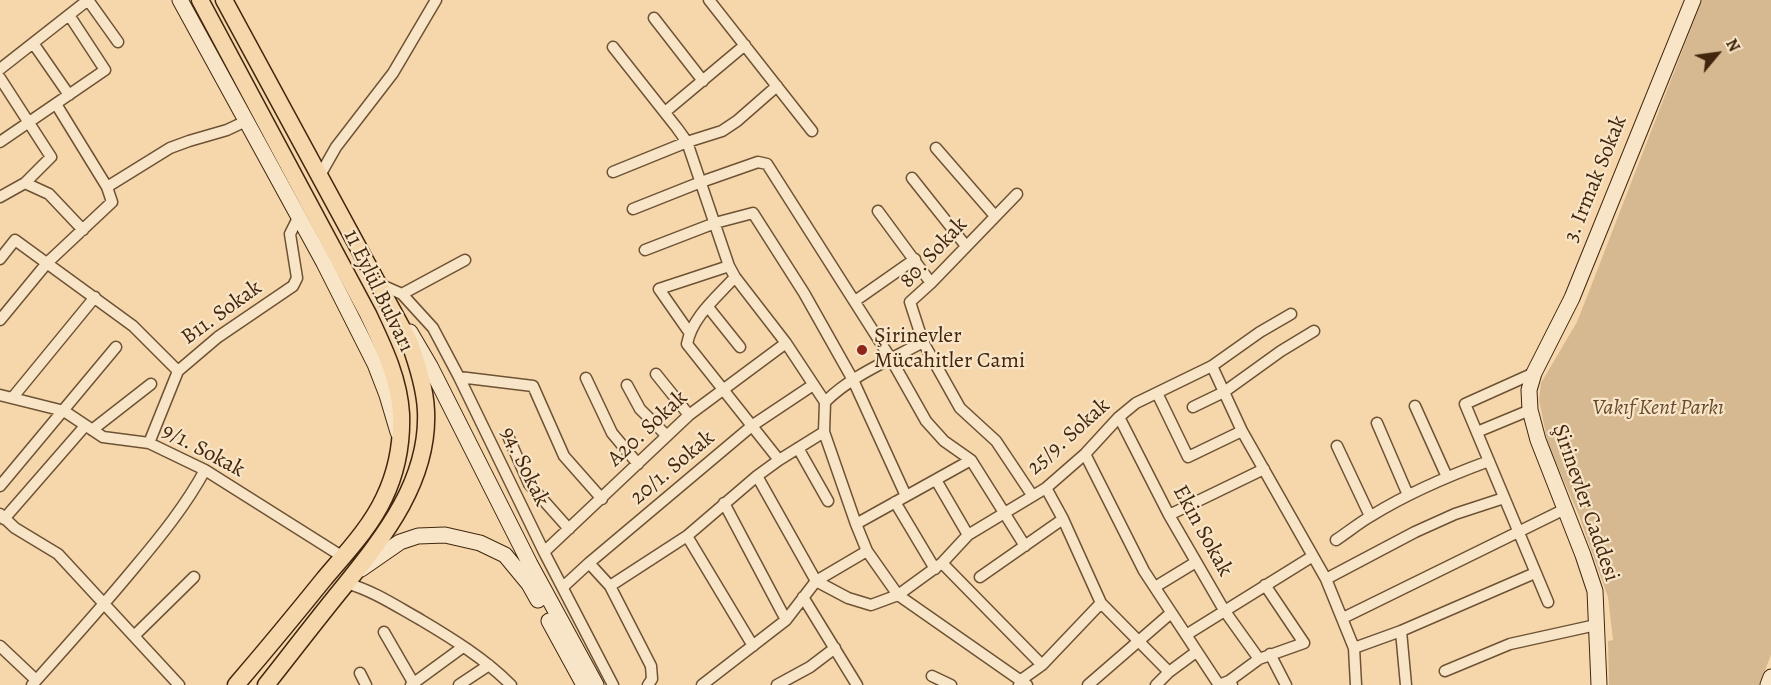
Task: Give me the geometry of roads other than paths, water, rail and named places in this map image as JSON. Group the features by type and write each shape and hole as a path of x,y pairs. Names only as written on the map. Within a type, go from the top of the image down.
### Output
{"main road":[{"path":"180,0 299,216 375,364 401,440"},
{"name":"11 Eylül Bulvarı","path":"200,0 368,314 387,354 397,385 401,412 398,460 384,499 343,557 236,685"},
{"name":"11 Eylül Bulvarı","path":"224,0 409,341 419,368 426,412 425,437 419,468 404,503 384,535 266,685"},
{"name":"3. Irmak Sokak","path":"1534,373 1572,298 1693,0"},
{"path":"393,310 414,338 430,366 530,564 596,685"},
{"name":"Şirinevler Caddesi","path":"1534,373 1529,390 1530,410 1538,440 1595,591 1599,685"},
{"path":"350,579 400,542 418,536 445,535 480,543 505,555 529,584 584,685"},
{"path":"1768,685 1771,677"}],"street":[{"path":"0,69 88,0 118,42"},
{"path":"319,177 336,147 393,73 436,0"},
{"path":"709,0 812,131"},
{"path":"0,142 105,70 69,15"},
{"path":"654,18 703,81"},
{"path":"33,43 69,95"},
{"path":"665,112 744,45"},
{"path":"613,47 687,142 729,266 786,343 825,402 824,432 856,524 867,551 898,595 1022,683 1101,603"},
{"path":"0,78 3,90 29,123 51,157 25,183 0,197"},
{"path":"613,171 728,128 777,87"},
{"path":"0,320 47,263 112,202 107,187 56,104"},
{"path":"107,187 170,148 227,130 246,121"},
{"path":"936,148 995,216"},
{"path":"633,209 758,162 767,164 891,359 926,421 945,441 970,460 1025,546"},
{"path":"912,178 966,246"},
{"path":"25,183 49,194 83,230"},
{"name":"80. Sokak","path":"923,342 910,302 1017,194"},
{"path":"878,211 931,283"},
{"path":"645,250 715,224 753,213 804,293 853,380 906,496"},
{"name":"B11. Sokak","path":"149,443 178,371 219,337 293,286 297,278 290,234 299,216"},
{"path":"0,259 15,240 133,326 178,371"},
{"path":"855,301 915,259"},
{"path":"402,294 465,260"},
{"path":"689,332 659,289 729,266"},
{"path":"735,277 696,320 689,332 687,344 779,460"},
{"name":"94. Sokak","path":"379,284 402,294 433,328 613,685"},
{"path":"13,398 95,297"},
{"path":"708,307 740,347"},
{"name":"25/9. Sokak","path":"816,581 848,598 871,605 898,595 938,566 968,535 1046,488 1085,454 1119,417 1136,403 1212,366 1260,332 1291,314"},
{"path":"1194,407 1224,392 1281,351 1314,331"},
{"path":"825,402 837,390 853,380 923,342 960,408 996,441 1032,495"},
{"name":"A20. Sokak","path":"544,552 689,415 786,343"},
{"path":"0,486 116,347"},
{"path":"1212,366 1242,431 1326,579 1354,648 1356,685"},
{"path":"1534,373 1465,404 1548,602"},
{"path":"656,374 689,415"},
{"path":"459,376 533,386 564,456 602,499"},
{"path":"586,378 612,434 638,465"},
{"path":"152,384 88,428 2,516 15,528 58,554 179,685"},
{"path":"627,385 640,408 667,436"},
{"name":"20/1. Sokak","path":"563,587 589,562 753,425 813,385"},
{"path":"1157,393 1188,457 1242,431"},
{"name":"9/1. Sokak","path":"0,395 64,411 104,437 149,443 205,470 343,557"},
{"path":"1415,406 1447,477"},
{"path":"1477,432 1530,410"},
{"name":"Ekin Sokak","path":"1119,417 1169,515 1224,610 1258,659"},
{"path":"1377,423 1408,495"},
{"path":"610,586 687,536 757,476 824,432"},
{"path":"508,436 530,484 569,529"},
{"path":"1337,446 1371,516"},
{"path":"798,448 828,501"},
{"path":"1085,454 1144,571 1219,685 1230,683 1258,659 1304,644 1265,585"},
{"path":"856,524 970,460"},
{"path":"1336,540 1371,516 1408,495 1489,461"},
{"path":"0,646 34,683 156,541 190,496 205,470"},
{"path":"1169,515 1264,470"},
{"path":"757,476 816,581"},
{"path":"936,480 968,535"},
{"path":"1046,488 1063,519 1101,603 1168,672"},
{"path":"1326,579 1415,532 1455,514 1504,498"},
{"path":"895,502 938,566 1042,665"},
{"path":"724,503 786,620"},
{"path":"1343,618 1565,508"},
{"path":"980,577 1063,519"},
{"path":"687,536 753,645"},
{"path":"702,685 786,620 816,581 867,551"},
{"path":"1186,635 1313,556"},
{"path":"589,562 610,586 651,666 652,679 648,685"},
{"path":"1155,586 1196,562"},
{"path":"1354,648 1401,631 1535,573"},
{"path":"134,636 194,577"},
{"path":"350,579 463,646 511,685"},
{"path":"803,597 857,685"},
{"path":"1088,685 1171,613"},
{"path":"1445,671 1510,644 1596,625"},
{"path":"1401,631 1406,685"},
{"path":"384,632 412,684 463,646"},
{"path":"777,685 810,668 835,648"},
{"path":"1156,685 1168,672 1196,652"},
{"path":"1270,654 1286,685"},
{"path":"459,685 489,665"},
{"path":"360,673 366,685"},
{"path":"932,676 951,685"}],"place":[{"name":"Şirinevler Mücahitler Cami","path":"862,350"}],"park label":[{"name":"Vakıf Kent Parkı","path":"1658,409"}]}
